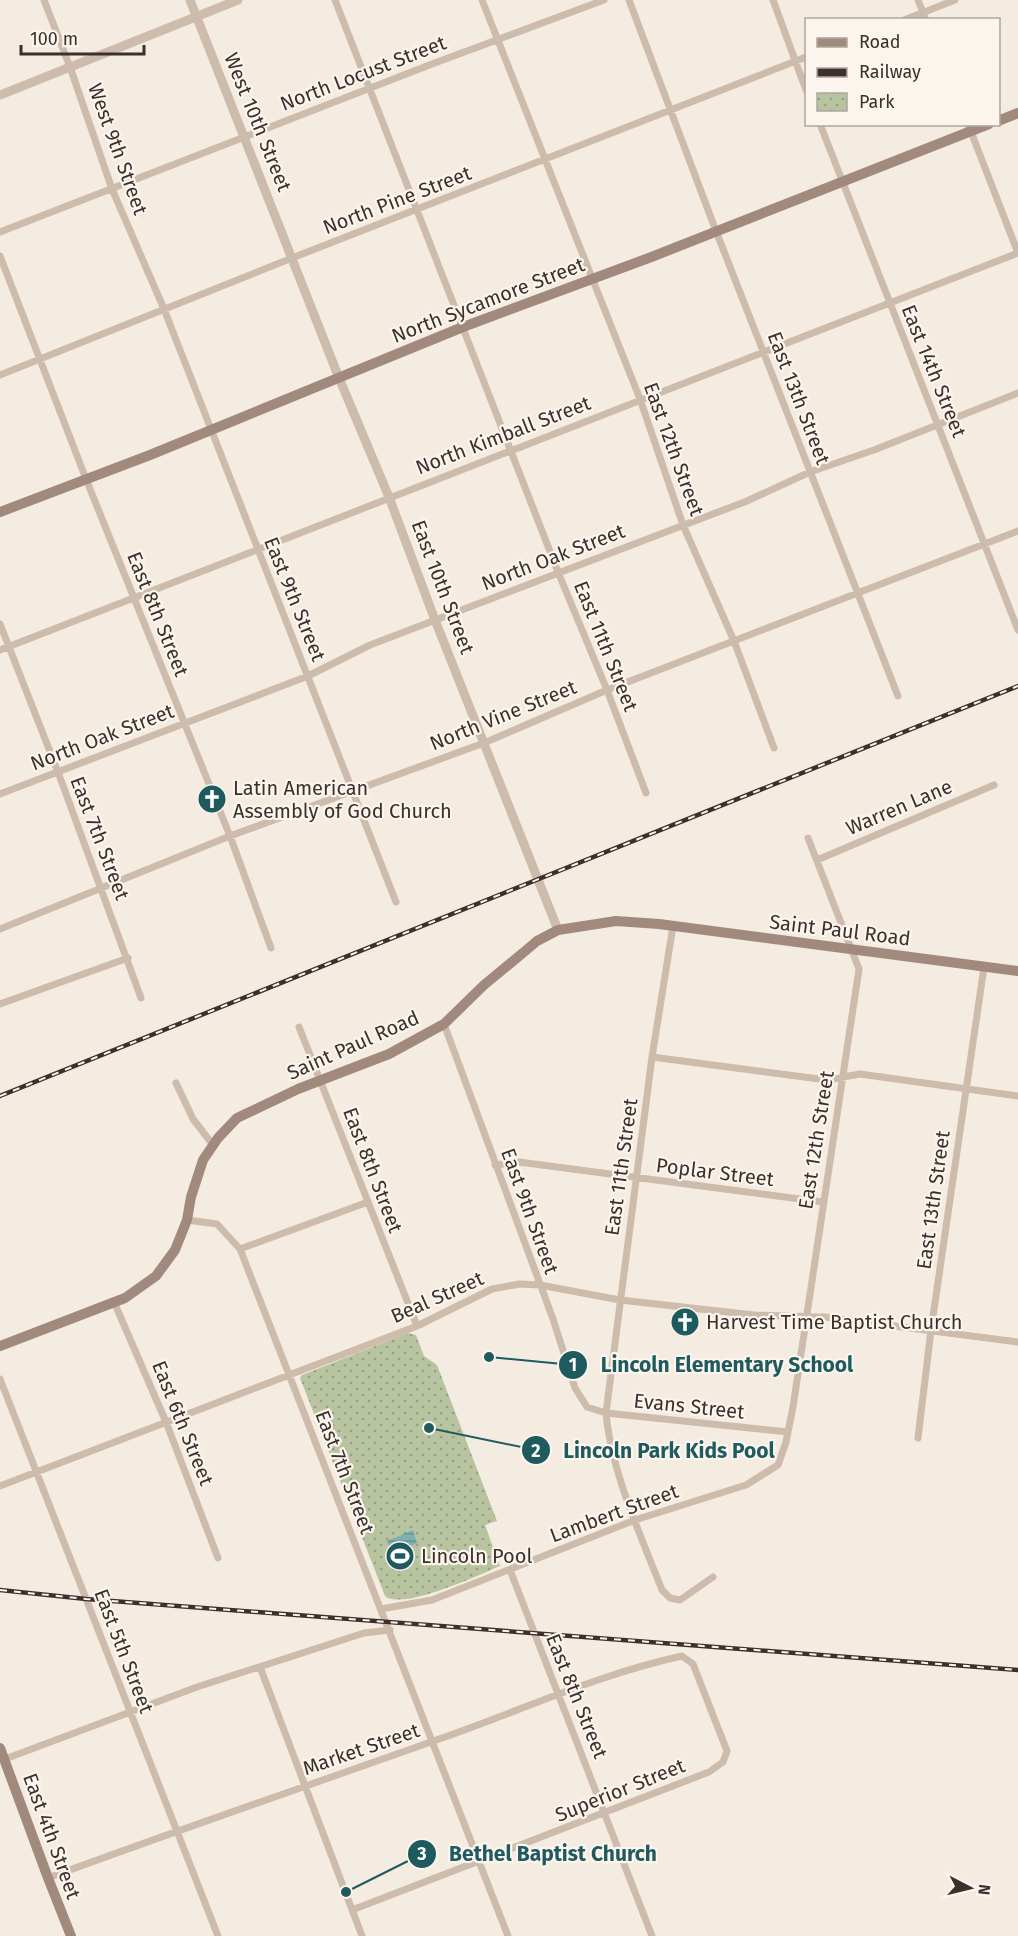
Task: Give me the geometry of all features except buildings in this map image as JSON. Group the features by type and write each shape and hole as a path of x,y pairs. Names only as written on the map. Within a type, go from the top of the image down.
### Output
{"main road":[{"path":"1000,121 1018,113"},
{"name":"North Sycamore Street","path":"0,512 211,430 463,327 842,182 969,128"},
{"name":"Saint Paul Road","path":"0,1346 125,1298 156,1276 175,1250 187,1220 191,1197 203,1160 237,1118 321,1080 389,1054 444,1024 484,985 537,941 558,930 616,921 673,926 1018,971"},
{"name":"East 4th Street","path":"0,1748 71,1936"}],"street":[{"name":"West 9th Street","path":"44,0 112,189 164,309"},
{"name":"West 10th Street","path":"190,0 292,258"},
{"path":"0,95 238,0"},
{"name":"East 11th Street","path":"335,0 646,793"},
{"name":"East 12th Street","path":"482,0 640,399 683,525 734,640 774,748"},
{"name":"East 13th Street","path":"629,0 716,231 898,696"},
{"path":"773,0 805,85"},
{"path":"918,0 924,16 955,0"},
{"name":"North Locust Street","path":"0,232 600,1"},
{"name":"North Pine Street","path":"0,375 805,58"},
{"name":"East 14th Street","path":"821,126 1018,630"},
{"path":"969,128 1018,253"},
{"name":"North Kimball Street","path":"0,650 1018,253"},
{"name":"East 8th Street","path":"0,256 133,598 230,836 271,948"},
{"name":"East 10th Street","path":"292,258 389,497 435,620 558,930"},
{"name":"East 9th Street","path":"164,309 396,902"},
{"name":"North Oak Street","path":"0,794 308,676 370,645 747,501 810,472 874,450 1018,393"},
{"name":"North Vine Street","path":"0,929 230,836 484,743 607,690 1018,531"},
{"name":"East 7th Street","path":"0,624 58,772 141,998"},
{"name":"Warren Lane","path":"817,860 994,785"},
{"name":"East 12th Street","path":"782,1455 788,1432 859,969 808,838"},
{"name":"East 11th Street","path":"606,1413 652,1057 673,926"},
{"path":"0,1004 128,958"},
{"name":"East 13th Street","path":"918,1438 931,1330 984,967"},
{"name":"East 9th Street","path":"444,1024 540,1285 575,1388 587,1407"},
{"name":"East 8th Street","path":"299,1027 417,1326"},
{"path":"652,1057 827,1080 860,1074 1018,1096"},
{"path":"176,1083 193,1119 213,1145"},
{"name":"Poplar Street","path":"495,1166 519,1162 823,1202"},
{"path":"240,1249 368,1202"},
{"name":"East 7th Street","path":"187,1220 217,1224 240,1249 508,1936"},
{"name":"Beal Street","path":"0,1486 289,1373 417,1326 492,1289 520,1284 540,1285 620,1300 754,1315 825,1317 1018,1342"},
{"name":"East 6th Street","path":"114,1302 166,1422 218,1558"},
{"name":"East 5th Street","path":"0,1379 218,1936"},
{"name":"Evans Street","path":"587,1407 606,1413 788,1432"},
{"path":"606,1413 613,1453 635,1520 662,1590 670,1598 680,1600 713,1577"},
{"name":"Lambert Street","path":"381,1609 432,1600 635,1520 746,1485 778,1465 782,1455"},
{"name":"East 8th Street","path":"510,1569 606,1814 650,1935"},
{"path":"5,1760 130,1712 260,1667 364,1633 390,1630"},
{"name":"Market Street","path":"48,1878 432,1742 624,1670 682,1656 693,1664 726,1751 725,1755"},
{"path":"260,1667 362,1936"},
{"name":"Superior Street","path":"352,1910 606,1814 709,1772 723,1762 725,1755"}],"green space":[{"path":"408,1333 416,1335 424,1356 437,1365 497,1521 485,1525 500,1566 441,1590 407,1599 394,1599 385,1596 300,1378 302,1375"}],"water":[{"name":"Lincoln Pool","path":"413,1530 417,1543 401,1551 413,1562 399,1572 387,1541"}],"railway":[{"path":"0,1096 1018,686"},
{"path":"0,1590 86,1599 1018,1670"}],"place":[{"name":"Latin American Assembly of God Church","path":"212,799"},
{"name":"Harvest Time Baptist Church","path":"685,1322"},
{"name":"Lincoln Elementary School","path":"489,1357"},
{"name":"Lincoln Park Kids Pool","path":"429,1428"},
{"name":"Lincoln Pool","path":"400,1556"},
{"name":"Bethel Baptist Church","path":"346,1892"}]}
